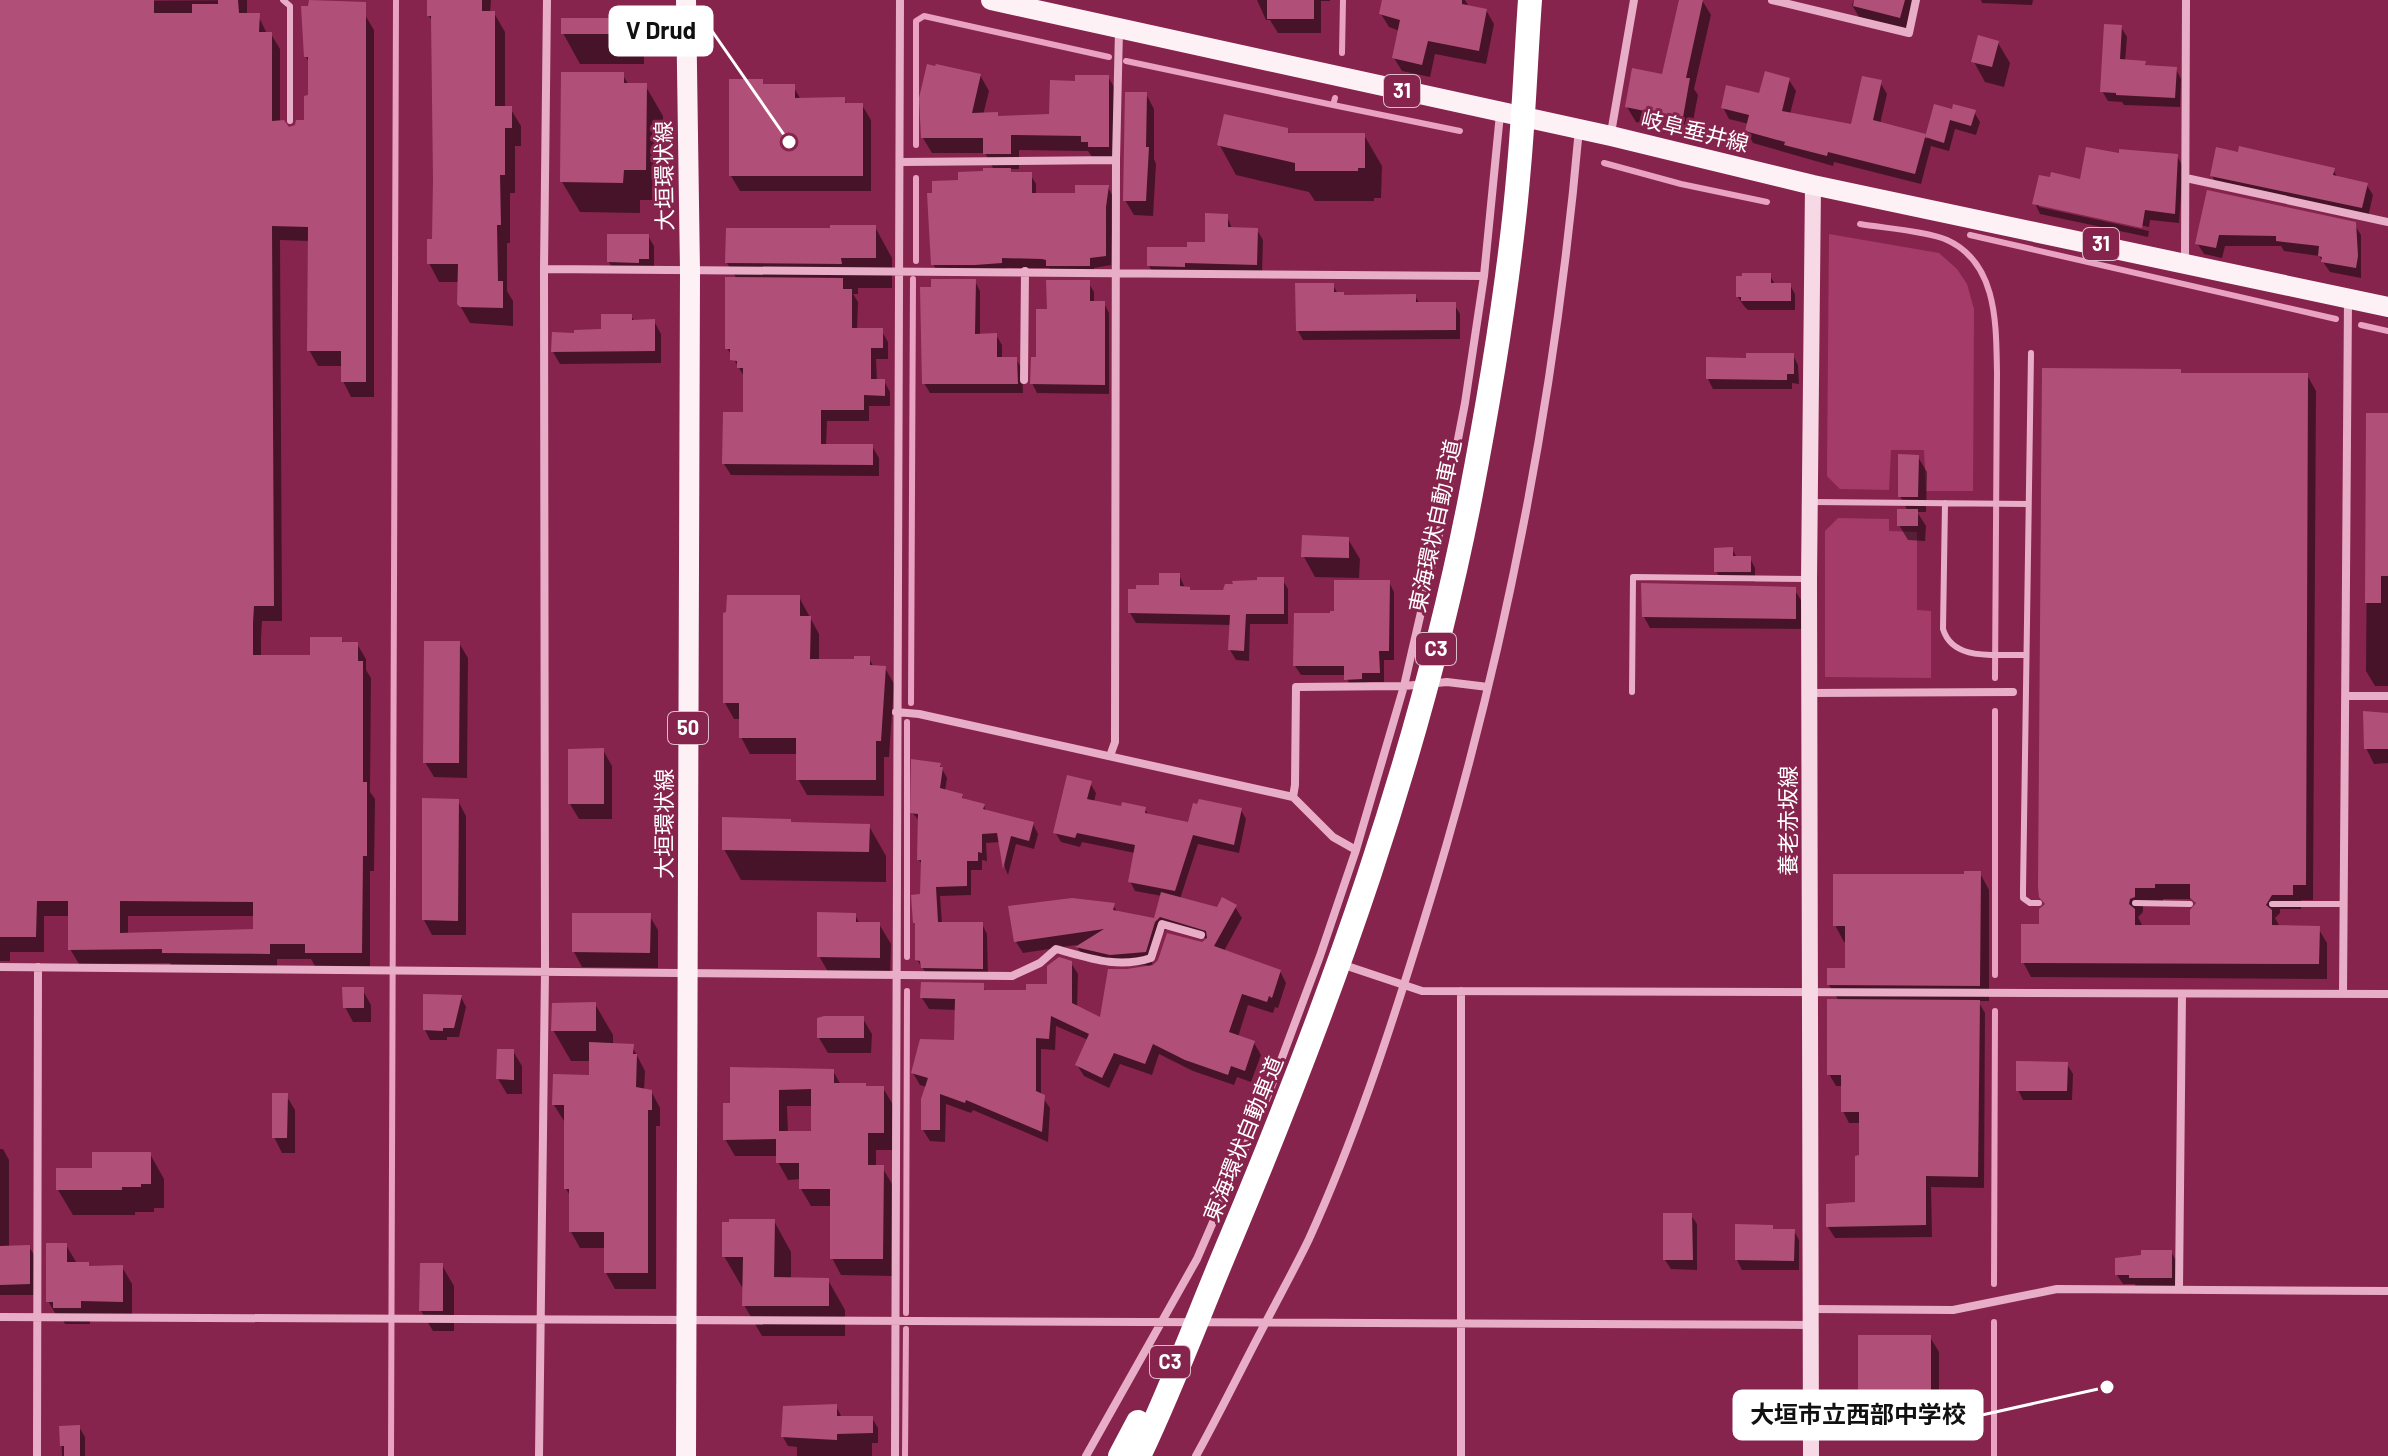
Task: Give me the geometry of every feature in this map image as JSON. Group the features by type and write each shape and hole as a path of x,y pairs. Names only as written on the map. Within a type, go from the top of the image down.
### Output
{"highway":[{"name":"東海環状自動車道","path":"1139,1456 1171,1387 1278,1126 1332,985 1386,824 1432,666 1470,501 1497,336 1519,170 1530,0"},
{"name":"東海環状自動車道","path":"1120,1456 1219,1267"}],"main road":[{"name":"大垣環状線","path":"686,0 690,271 686,1456"},
{"name":"岐阜垂井線","path":"991,0 1611,136 1813,185 2388,307"},
{"name":"養老赤坂線","path":"1811,1456 1809,579 1813,185"}],"street":[{"path":"539,1456 545,971 544,269 547,0"},
{"path":"895,1456 900,0"},
{"path":"1611,136 1634,0"},
{"path":"1772,0 1909,33 1916,0"},
{"path":"2185,262 2186,0"},
{"path":"1110,756 1115,742 1115,272 1119,27"},
{"path":"1086,1456 1197,1259 1241,1160 1320,956 1356,850 1404,686 1443,517 1465,403 1484,276 1500,113"},
{"path":"1196,1456 1308,1240 1359,1115 1404,986 1467,774 1519,543 1556,340 1579,129"},
{"path":"901,162 1116,160"},
{"path":"2186,178 2388,222"},
{"path":"544,269 1484,276"},
{"path":"1024,380 1025,271"},
{"path":"2343,994 2348,298"},
{"path":"1293,797 1296,687 1404,686 1447,682 1488,687"},
{"path":"1809,693 2013,692"},
{"path":"2346,696 2388,696"},
{"path":"896,712 919,714 1293,797 1333,837 1356,850"},
{"path":"0,967 1012,976 1040,963 1056,949 1114,964 1151,958 1162,924 1201,935"},
{"path":"1320,956 1422,991 2388,994"},
{"path":"37,1456 38,967"},
{"path":"1461,991 1461,1456"},
{"path":"2179,1289 2182,994"},
{"path":"0,1317 1461,1322 1812,1317 1953,1310 2057,1289 2388,1291"}],"lane":[{"path":"283,0 290,6 290,121"},
{"path":"2031,353 2023,898 2030,903 2039,903"},
{"path":"1810,502 2028,504"},
{"path":"1945,503 1943,629 1947,641 1956,650 2025,655"},
{"path":"1632,692 1633,577 1809,579"},
{"path":"2135,903 2190,904"},
{"path":"2272,904 2344,904"}],"shaded area":[{"path":"1829,234 1939,253 1957,269 1967,284 1974,309 1973,491 1926,491 1924,450 1891,450 1889,490 1840,489 1827,476"},
{"path":"1838,518 1889,519 1889,531 1917,532 1917,610 1931,611 1931,678 1825,677 1825,531"}],"building":[{"path":"0,0 154,0 154,13 192,13 192,4 238,0 239,13 260,13 259,32 272,32 272,121 284,120 289,127 295,125 296,120 304,120 304,96 308,95 308,57 304,57 301,6 308,6 309,0 366,2 366,382 341,382 341,351 307,351 308,227 272,226 274,606 254,606 253,623 253,655 310,655 310,637 342,637 342,642 358,642 358,661 363,661 363,782 367,782 362,953 305,953 305,944 270,944 270,954 162,953 162,949 68,950 68,901 37,901 36,937 0,937","holes":["120,901 253,902 253,929 120,933"]},
{"path":"427,0 482,0 482,11 495,11 495,106 512,106 512,128 505,128 505,175 500,175 501,225 497,225 498,281 503,281 503,308 460,307 457,304 458,264 427,264 427,239 432,239 433,180 431,16 427,16"},
{"path":"1267,0 1314,0 1314,19 1267,19"},
{"path":"1382,0 1462,0 1462,4 1487,9 1479,51 1428,41 1422,65 1392,58 1400,20 1379,14"},
{"path":"1679,0 1703,0 1686,78 1690,78 1682,123 1650,117 1650,112 1625,107 1632,68 1662,74"},
{"path":"1854,0 1905,0 1900,18 1853,6"},
{"path":"561,18 628,18 627,34 561,34"},
{"path":"2104,24 2122,25 2120,59 2146,61 2145,65 2177,67 2175,98 2100,92"},
{"path":"1978,35 1999,41 1992,67 1971,62"},
{"path":"927,64 981,74 972,113 998,112 998,116 1049,114 1050,80 1075,81 1075,75 1109,75 1109,147 1088,147 1088,142 1081,142 1081,136 1011,135 1011,154 983,154 983,138 921,138 919,98"},
{"path":"1765,71 1790,78 1782,111 1851,124 1862,76 1882,80 1873,120 1926,134 1915,174 1828,152 1827,156 1745,131 1749,115 1721,108 1726,85 1759,93"},
{"path":"561,72 624,72 624,83 647,83 646,170 624,170 623,183 560,182"},
{"path":"729,79 763,79 763,84 795,84 795,98 845,97 845,103 863,103 863,176 729,176"},
{"path":"1125,92 1147,92 1146,147 1149,147 1146,201 1123,201"},
{"path":"1934,104 1952,109 1953,104 1976,110 1971,126 1950,120 1944,143 1925,137"},
{"path":"1224,114 1288,128 1288,133 1365,133 1365,168 1358,168 1358,171 1295,171 1295,163 1217,145"},
{"path":"2239,146 2335,168 2333,175 2368,183 2362,208 2210,176 2216,147 2238,152"},
{"path":"2086,147 2119,153 2119,149 2178,154 2175,214 2145,210 2142,228 2032,204 2039,175 2050,177 2051,172 2080,179"},
{"path":"983,168 1032,172 1032,193 1075,193 1075,185 1109,185 1106,256 1090,258 1090,266 1046,266 1046,260 1042,259 1002,258 1002,263 931,265 927,193 932,193 932,181 958,180 958,172 983,171"},
{"path":"2207,190 2356,222 2356,268 2321,262 2319,246 2276,241 2276,236 2219,235 2216,248 2195,244"},
{"path":"1205,213 1228,214 1228,227 1258,228 1257,265 1185,263 1185,267 1147,266 1147,247 1187,247 1187,242 1205,242"},
{"path":"830,225 876,225 876,258 841,258 842,264 725,263 726,228 830,228"},
{"path":"607,234 649,234 649,259 639,259 639,263 607,262"},
{"path":"1742,273 1771,273 1771,283 1791,283 1791,301 1741,301 1741,297 1736,297 1736,276 1742,276"},
{"path":"725,277 843,278 843,289 852,289 852,328 883,328 883,348 871,348 871,379 885,379 885,396 864,395 864,410 821,410 821,444 873,444 873,465 722,464 723,412 743,412 743,368 737,368 737,361 730,360 730,349 725,349"},
{"path":"931,279 976,279 975,334 997,333 997,357 1017,357 1018,384 922,384 920,287 931,287"},
{"path":"1046,280 1090,280 1090,301 1105,301 1105,385 1030,384 1031,357 1036,357 1036,309 1047,309"},
{"path":"1295,283 1334,283 1334,292 1344,292 1344,295 1416,294 1416,302 1456,302 1456,330 1296,331"},
{"path":"601,314 632,314 632,320 655,319 655,351 551,352 552,332 601,329"},
{"path":"1746,353 1794,353 1794,374 1787,374 1787,380 1706,379 1706,357 1746,358"},
{"path":"2042,368 2308,373 2306,885 2293,885 2293,895 2272,895 2266,905 2272,910 2272,925 2320,926 2319,964 2021,963 2021,924 2039,924 2039,909 2045,904 2039,897","holes":["2155,884 2190,884 2190,898 2196,903 2190,910 2190,925 2135,925 2135,909 2129,904 2130,899 2135,897 2135,888 2155,888"]},
{"path":"2366,413 2388,413 2388,576 2381,576 2381,603 2365,603"},
{"path":"1898,454 1919,455 1918,497 1898,497"},
{"path":"1897,509 1918,509 1918,526 1897,526"},
{"path":"1302,535 1349,537 1349,558 1301,557"},
{"path":"1733,547 1733,556 1751,556 1751,572 1714,572 1714,548"},
{"path":"1159,573 1180,573 1180,586 1190,587 1190,590 1223,590 1225,584 1233,584 1232,581 1284,577 1284,614 1246,614 1244,651 1228,650 1230,615 1128,613 1128,589 1136,589 1136,585 1159,585"},
{"path":"1334,580 1390,580 1389,651 1379,651 1380,673 1362,673 1362,679 1344,680 1344,666 1293,666 1294,613 1334,611"},
{"path":"1641,583 1796,587 1796,619 1642,617"},
{"path":"727,595 800,595 800,616 811,616 810,659 870,656 870,665 886,666 881,741 876,741 876,780 796,780 796,738 739,738 739,703 723,703 723,613 726,612"},
{"path":"424,641 460,641 459,763 423,763"},
{"path":"2363,711 2388,713 2388,749 2364,749"},
{"path":"604,748 604,804 568,804 568,749"},
{"path":"911,759 941,763 940,788 985,804 983,809 1034,822 1029,841 1011,836 1003,869 997,833 982,834 982,853 978,852 978,861 967,861 967,886 936,887 938,922 983,922 983,969 921,968 920,961 915,960 911,895 920,894 921,860 917,860 918,814 910,813"},
{"path":"1067,775 1092,781 1087,799 1146,807 1145,813 1188,822 1193,803 1197,804 1199,799 1242,808 1234,845 1193,835 1175,891 1128,882 1135,845 1077,833 1075,838 1053,833"},
{"path":"422,798 459,799 458,921 422,920"},
{"path":"722,817 870,824 869,852 722,850"},
{"path":"1964,871 1981,871 1980,986 1827,985 1827,968 1845,968 1845,926 1833,926 1833,874 1964,874"},
{"path":"1161,892 1217,907 1222,897 1237,905 1214,946 1281,970 1272,998 1269,996 1267,1002 1242,994 1229,1032 1255,1041 1245,1071 1231,1066 1228,1075 1185,1060 1153,1044 1145,1064 1114,1053 1102,1078 1075,1065 1089,1034 1051,1016 1049,1039 1036,1038 1036,1091 1045,1095 1042,1132 966,1100 965,1103 940,1094 940,1130 921,1130 921,1099 928,1078 911,1073 920,1039 954,1040 955,999 920,998 921,982 984,983 984,990 1026,990 1026,984 1047,984 1047,966 1059,957 1072,961 1072,1003 1100,1017 1108,969 1153,965 1158,960 1167,933 1202,942 1207,938 1206,931 1160,917 1155,922 1146,952 1110,955 1075,947 1104,929 1014,942 1008,906 1072,898 1115,903 1113,910 1154,918"},
{"path":"817,912 856,913 856,922 880,922 880,958 817,957"},
{"path":"572,913 651,913 650,953 572,952"},
{"path":"342,987 364,987 364,1008 343,1008"},
{"path":"423,994 462,995 454,1028 423,1030"},
{"path":"1827,999 1980,1000 1978,1177 1926,1176 1926,1225 1826,1227 1826,1204 1855,1202 1855,1156 1859,1155 1859,1112 1841,1112 1841,1075 1827,1075"},
{"path":"596,1002 596,1031 551,1031 552,1003"},
{"path":"864,1016 864,1038 817,1038 817,1018"},
{"path":"589,1042 634,1044 633,1054 637,1054 636,1087 652,1090 652,1110 648,1110 648,1273 604,1273 604,1232 569,1232 569,1189 564,1189 564,1105 552,1105 553,1074 589,1075"},
{"path":"497,1049 514,1049 514,1080 496,1079"},
{"path":"2016,1061 2068,1062 2067,1091 2016,1091"},
{"path":"730,1067 834,1069 834,1083 884,1086 884,1133 868,1133 868,1165 884,1165 883,1259 830,1259 830,1189 799,1189 799,1163 776,1163 776,1139 723,1140 723,1103 730,1103","holes":["811,1089 811,1131 779,1131 779,1090"]},
{"path":"272,1093 288,1093 287,1138 272,1138"},
{"path":"92,1152 151,1152 151,1184 122,1187 122,1190 56,1190 56,1168 92,1168"},
{"path":"1663,1213 1692,1213 1693,1260 1663,1260"},
{"path":"729,1219 775,1219 774,1277 829,1278 829,1306 742,1306 743,1257 722,1257 722,1222 729,1222"},
{"path":"1735,1224 1795,1229 1794,1261 1735,1260"},
{"path":"46,1243 67,1243 67,1262 89,1262 89,1266 123,1265 123,1302 81,1301 81,1308 53,1308 53,1302 46,1302"},
{"path":"30,1245 30,1284 0,1285 0,1246"},
{"path":"2141,1250 2172,1250 2172,1278 2115,1275 2115,1258 2141,1255"},
{"path":"420,1263 443,1263 443,1311 419,1311"},
{"path":"1858,1335 1931,1335 1931,1410 1858,1411"},
{"path":"837,1404 837,1416 873,1416 873,1433 837,1434 837,1440 781,1437 783,1406"},
{"path":"80,1425 80,1456 64,1456 59,1426"}],"waterway":[{"path":"391,1456 396,0"},
{"path":"1342,53 1343,0"},
{"path":"916,145 916,21 924,16 1109,57"},
{"path":"1126,61 1333,105"},
{"path":"1335,98 1333,105 1460,131"},
{"path":"1604,163 1681,184 1767,202"},
{"path":"916,178 916,261"},
{"path":"1860,224 1917,232 1947,240 1964,250 1976,264 1991,297 1997,373 1995,678"},
{"path":"1970,235 2336,319"},
{"path":"911,703 913,279"},
{"path":"2361,325 2388,331"},
{"path":"1995,711 1995,975"},
{"path":"907,722 907,957"},
{"path":"906,1313 907,991"},
{"path":"1994,1284 1995,1011"},
{"path":"1994,1322 1994,1456"},
{"path":"905,1456 906,1329"}],"place":[{"name":"V Drud","path":"789,142"},
{"name":"大垣市立西部中学校","path":"2107,1387"}]}
